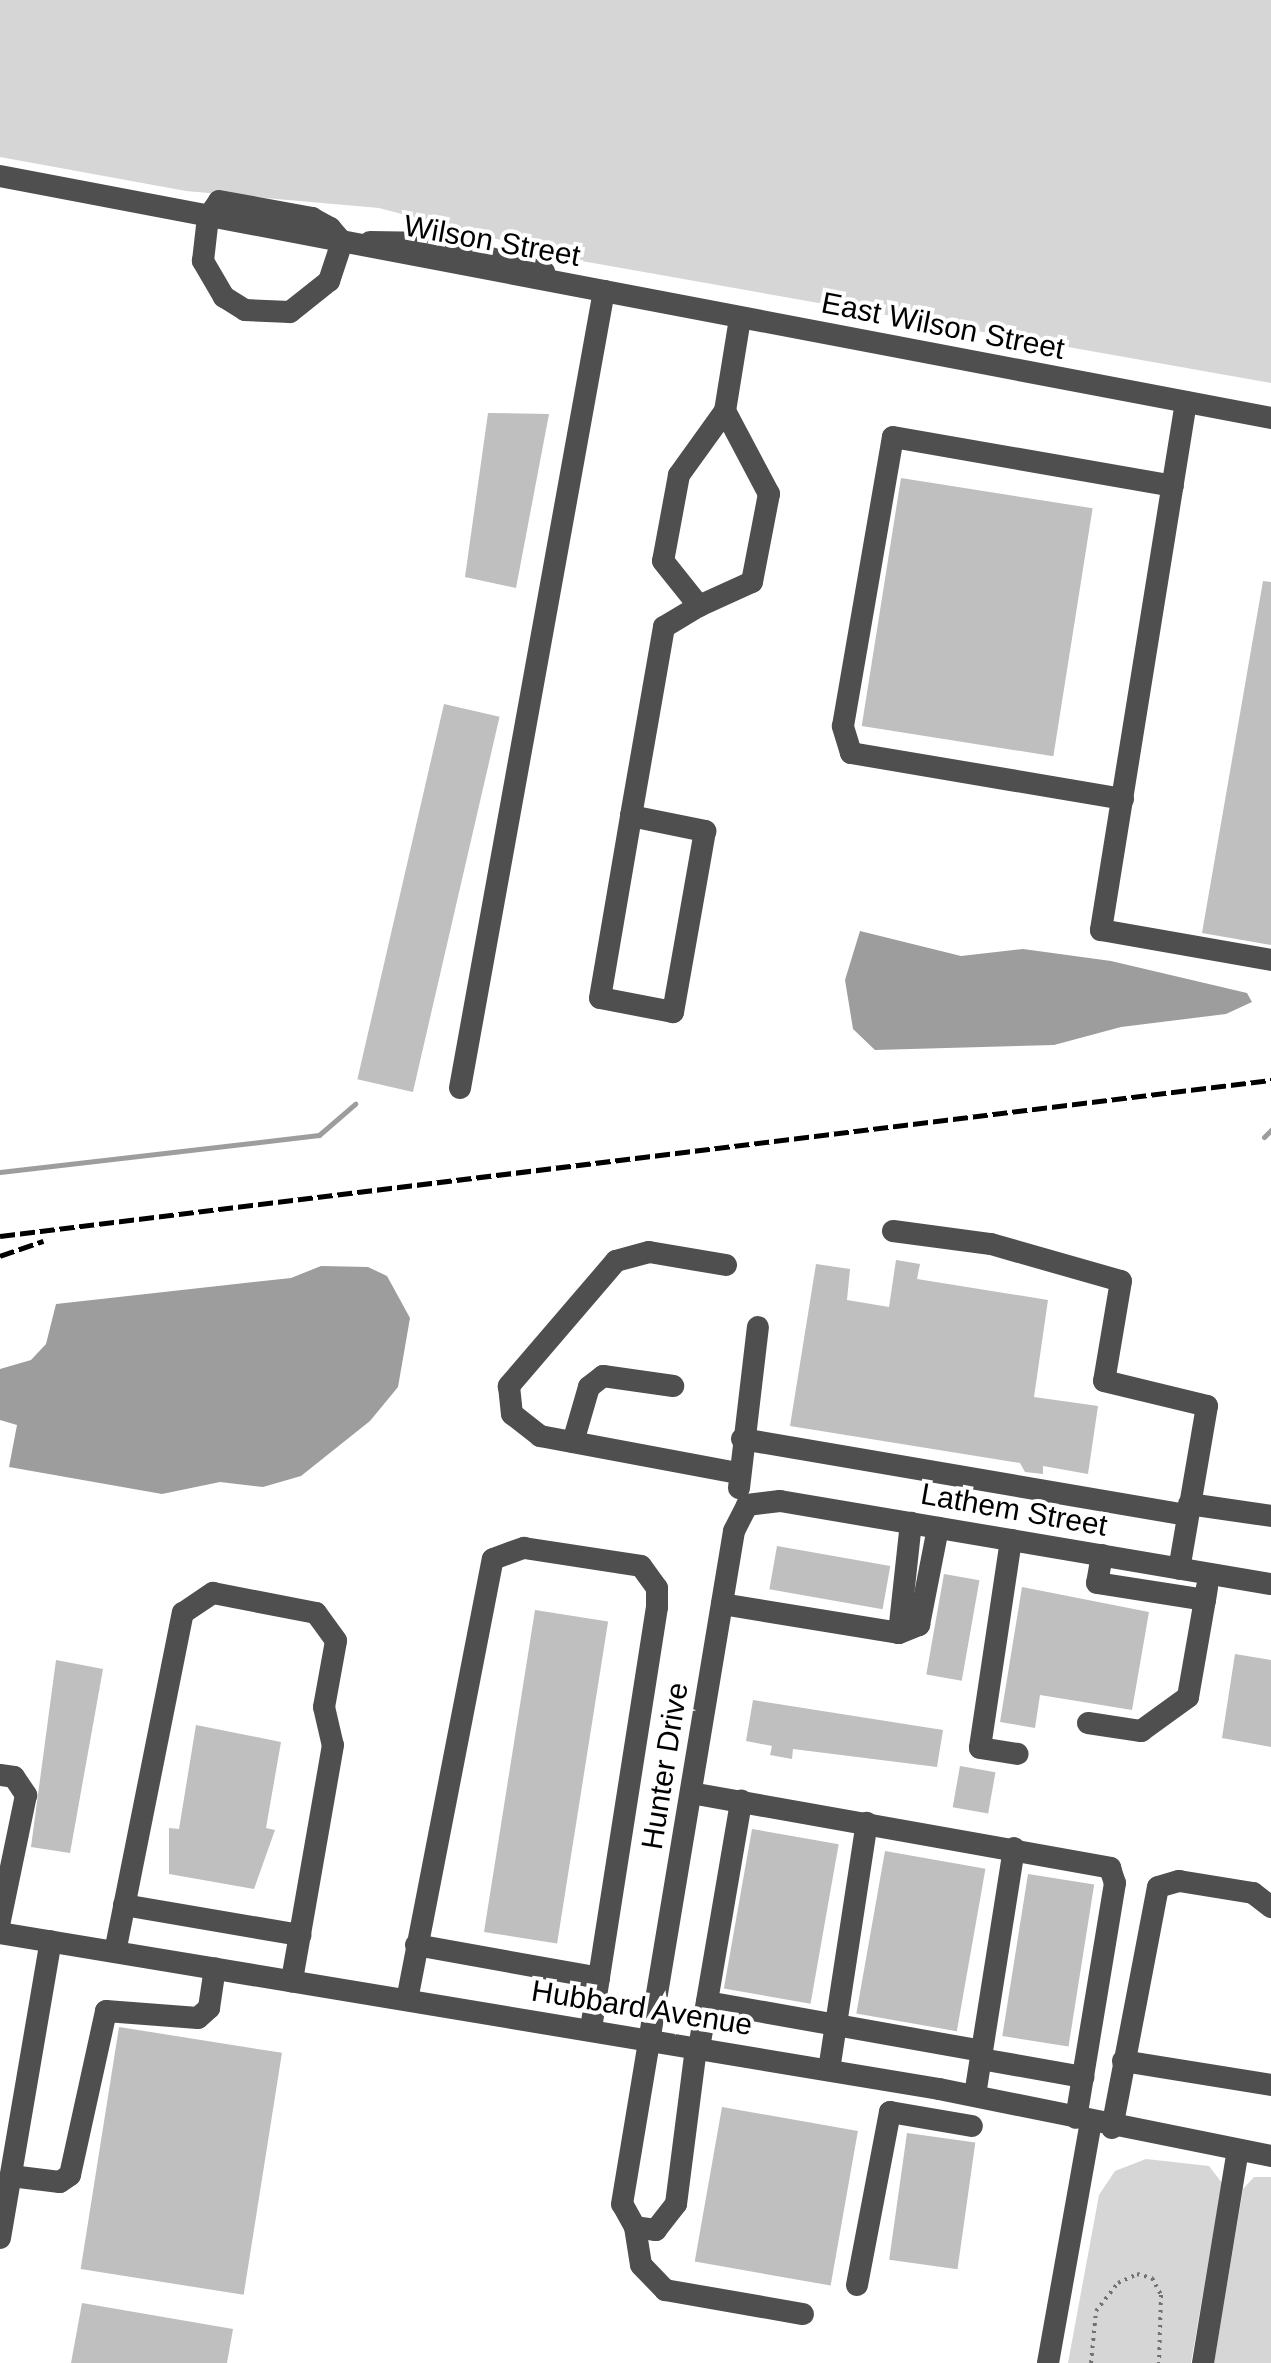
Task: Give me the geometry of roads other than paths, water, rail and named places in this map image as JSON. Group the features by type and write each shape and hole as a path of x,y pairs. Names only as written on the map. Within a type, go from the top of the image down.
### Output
{"street":[{"name":"Wilson Street","path":"0,176 342,242 440,244 604,290"},
{"path":"208,217 202,261 210,279 224,297 268,314 315,297 342,242"},
{"path":"460,1088 604,290"},
{"name":"East Wilson Street","path":"604,290 1271,418"},
{"path":"698,606 663,561 679,475 725,411 740,318"},
{"path":"1186,402 1101,930 1271,960"},
{"path":"631,816 704,831 673,1012 600,998 631,816 664,626 752,582 769,494 725,411"},
{"path":"1122,798 852,753 843,726 893,437 1173,486"},
{"path":"893,1230 991,1244 1121,1281 1104,1381 1207,1406 1178,1569"},
{"path":"726,1265 648,1252 616,1261 509,1386 512,1414 540,1436 738,1474"},
{"path":"747,1505 738,1474 758,1327"},
{"path":"573,1442 589,1387 603,1376 673,1386"},
{"path":"742,1439 1188,1510 1271,1516"},
{"name":"Lathem Street","path":"747,1505 780,1501 1271,1584"},
{"name":"Hunter Drive","path":"747,1505 734,1531 622,2204 634,2226 641,2265 665,2290 803,2314"},
{"path":"900,1634 911,1523"},
{"path":"722,1604 900,1634 919,1625 938,1528"},
{"path":"1011,1540 980,1748 1018,1754"},
{"path":"406,2000 493,1559 524,1548 641,1566 656,1588 658,1607 590,2030"},
{"path":"1102,1556 1096,1583 1204,1600"},
{"path":"1088,1723 1141,1731 1188,1697 1209,1574"},
{"path":"115,1952 183,1613 213,1593 316,1613 336,1641 324,1707 333,1745 292,1981"},
{"path":"0,1775 14,1777 26,1795 5,1881 0,1921"},
{"path":"690,1793 1099,1861 1116,1883 1083,2077 1093,2123"},
{"path":"634,2226 656,2230 676,2204 740,1801"},
{"path":"829,2070 867,1822"},
{"path":"975,2095 1014,1848"},
{"path":"1048,2363 1093,2123 1123,2061 1158,1887 1179,1881 1253,1892 1271,1908"},
{"path":"124,1904 300,1935"},
{"name":"Hubbard Avenue","path":"0,1933 975,2095 1093,2123 1271,2156"},
{"path":"0,2238 11,2176 8,2142 52,1941"},
{"path":"416,1945 599,1978"},
{"path":"11,2176 60,2182 70,2175 106,2010 198,2018 210,2008 216,1968"},
{"path":"707,2002 836,2024 1083,2077"},
{"path":"1123,2061 1271,2085"},
{"path":"934,2119 939,2089"},
{"path":"857,2285 890,2112 972,2126"},
{"path":"1203,2363 1238,2150"}],"waterway":[{"path":"0,1172 319,1135 355,1104"},
{"path":"1264,1137 1271,1130"}],"railway":[{"path":"0,1236 1271,1080"},
{"path":"0,1256 43,1241"}]}
